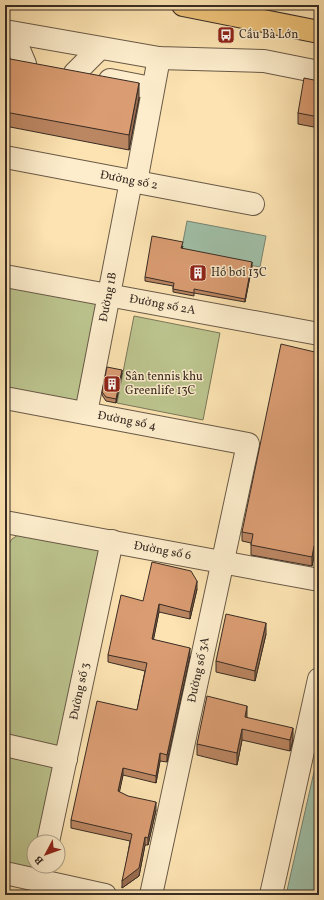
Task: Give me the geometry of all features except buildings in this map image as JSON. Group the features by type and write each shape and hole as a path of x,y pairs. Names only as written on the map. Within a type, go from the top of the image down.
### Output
{"main road":[{"path":"182,5 319,32"}],"street":[{"path":"146,87 15,62 9,32 99,49 160,58 264,61 319,72"},
{"path":"75,73 99,49"},
{"name":"Đường 1B","path":"86,413 109,296 160,58"},
{"name":"Đường số 2","path":"5,157 253,204"},
{"name":"Đường số 2A","path":"5,276 319,334"},
{"name":"Đường số 4","path":"5,398 248,444"},
{"name":"Đường số 3A","path":"151,895 248,444"},
{"name":"Đường số 6","path":"5,522 319,580"},
{"name":"Đường số 3","path":"50,834 112,541"},
{"path":"272,895 319,679"},
{"path":"5,745 66,759"},
{"path":"5,873 105,895"}],"shaded area":[{"path":"187,221 266,236 260,267 181,252"},
{"path":"5,281 96,303 78,401 5,390"},
{"path":"134,316 220,333 203,420 117,403"},
{"path":"18,535 98,550 101,555 58,747 5,740 5,550 12,539"},
{"path":"319,750 319,895 286,895"},
{"path":"5,751 55,766 44,834 26,834 26,868 5,867"}],"place":[{"name":"Cầu Bà Lớn","path":"226,35"},
{"name":"Hồ bơi 13C","path":"198,273"},
{"name":"Sân tennis khu Greenlife 13C","path":"112,384"}]}
